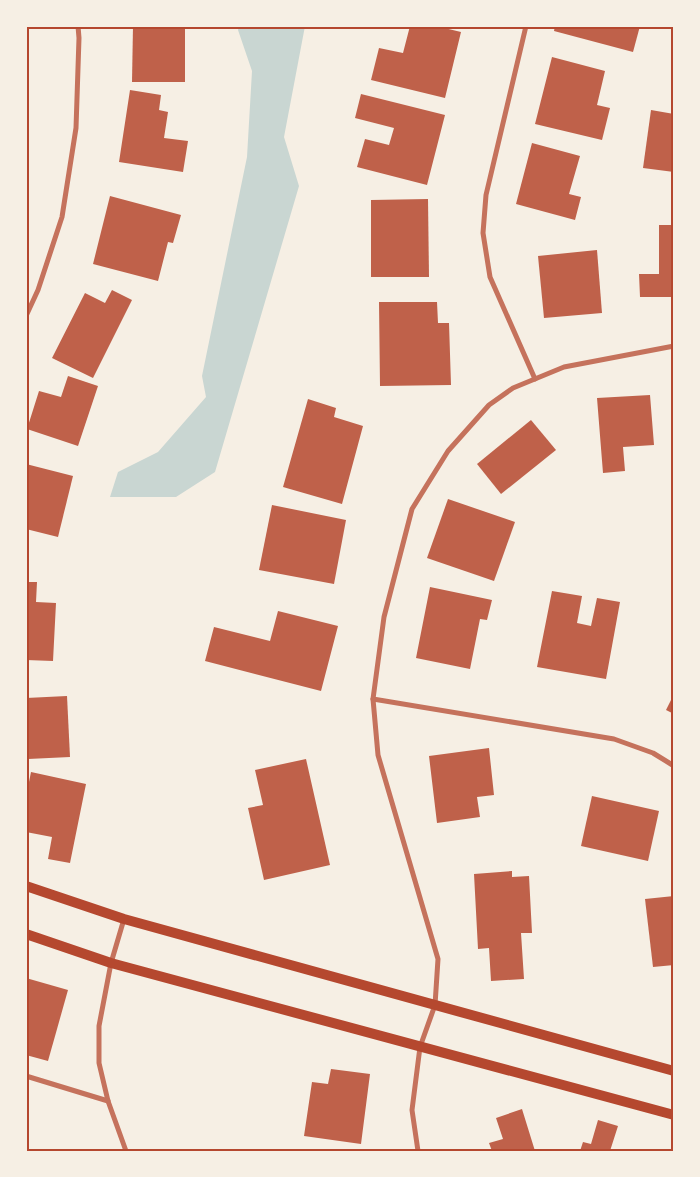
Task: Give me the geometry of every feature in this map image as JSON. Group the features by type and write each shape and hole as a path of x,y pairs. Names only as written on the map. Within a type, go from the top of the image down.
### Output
{"main road":[{"path":"26,886 124,919 674,1071"},
{"path":"26,934 111,963 674,1115"}],"street":[{"path":"26,316 38,290 62,217 76,128 78,26"},
{"path":"526,26 486,195 483,233 490,277 535,379"},
{"path":"418,1151 412,1110 420,1047 435,1005 438,959 378,755 373,699 384,617 412,510 448,451 489,405 513,388 564,367 674,346"},
{"path":"373,699 614,739 653,754 674,766"},
{"path":"124,919 111,963 99,1026 99,1063 108,1101 126,1151"},
{"path":"26,1076 108,1101"}],"shaded area":[{"path":"239,26 305,26 284,137 299,186 215,472 176,497 110,497 118,472 158,452 206,397 202,376 247,157 252,71 238,30"}],"building":[{"path":"133,26 185,26 185,82 132,82"},
{"path":"410,26 436,26 461,32 445,98 371,80 379,48 403,53"},
{"path":"555,26 640,26 633,52 554,31"},
{"path":"552,57 605,71 597,105 610,108 602,140 535,124"},
{"path":"130,90 161,95 159,110 168,112 164,138 188,141 183,172 119,162"},
{"path":"361,94 445,115 427,185 357,167 365,139 389,145 394,128 355,118"},
{"path":"651,110 674,114 674,172 643,168"},
{"path":"532,143 580,156 569,194 581,197 575,220 516,204"},
{"path":"110,196 181,215 173,243 168,242 158,281 93,264"},
{"path":"428,199 429,277 371,277 371,200"},
{"path":"659,225 674,225 674,297 640,297 639,274 659,274"},
{"path":"597,250 602,313 544,318 538,256"},
{"path":"112,290 132,300 93,378 52,358 85,293 105,303"},
{"path":"379,302 437,302 438,323 449,323 451,385 380,386"},
{"path":"68,376 98,386 78,446 27,429 39,391 61,397"},
{"path":"650,395 654,445 623,447 625,471 603,473 597,398"},
{"path":"308,399 336,408 334,417 363,426 342,504 283,487"},
{"path":"531,420 556,450 501,494 477,464"},
{"path":"26,464 73,476 58,537 26,529"},
{"path":"448,499 515,522 494,581 427,558"},
{"path":"272,505 346,520 334,584 259,570"},
{"path":"26,582 37,582 36,602 56,603 53,661 26,660"},
{"path":"430,587 492,600 487,620 480,619 470,669 416,658"},
{"path":"552,591 582,596 577,623 591,626 597,598 620,602 606,679 537,667"},
{"path":"278,611 338,626 321,691 205,661 214,627 270,641"},
{"path":"674,694 674,714 666,710"},
{"path":"67,696 70,757 28,759 26,698"},
{"path":"489,748 494,795 477,797 480,817 437,823 429,756"},
{"path":"306,759 330,865 264,880 248,808 263,805 255,770"},
{"path":"31,772 86,784 70,863 48,859 52,837 26,832 26,797"},
{"path":"592,796 659,811 648,861 581,846"},
{"path":"512,871 512,877 529,876 532,933 521,933 524,979 491,981 489,948 478,949 474,874"},
{"path":"674,896 674,965 653,967 645,899"},
{"path":"26,978 68,990 48,1061 26,1055"},
{"path":"331,1069 370,1074 361,1144 304,1136 312,1082 328,1084"},
{"path":"522,1109 535,1151 492,1151 489,1143 503,1139 496,1118"},
{"path":"598,1120 618,1126 610,1151 580,1151 583,1142 591,1144"}]}
